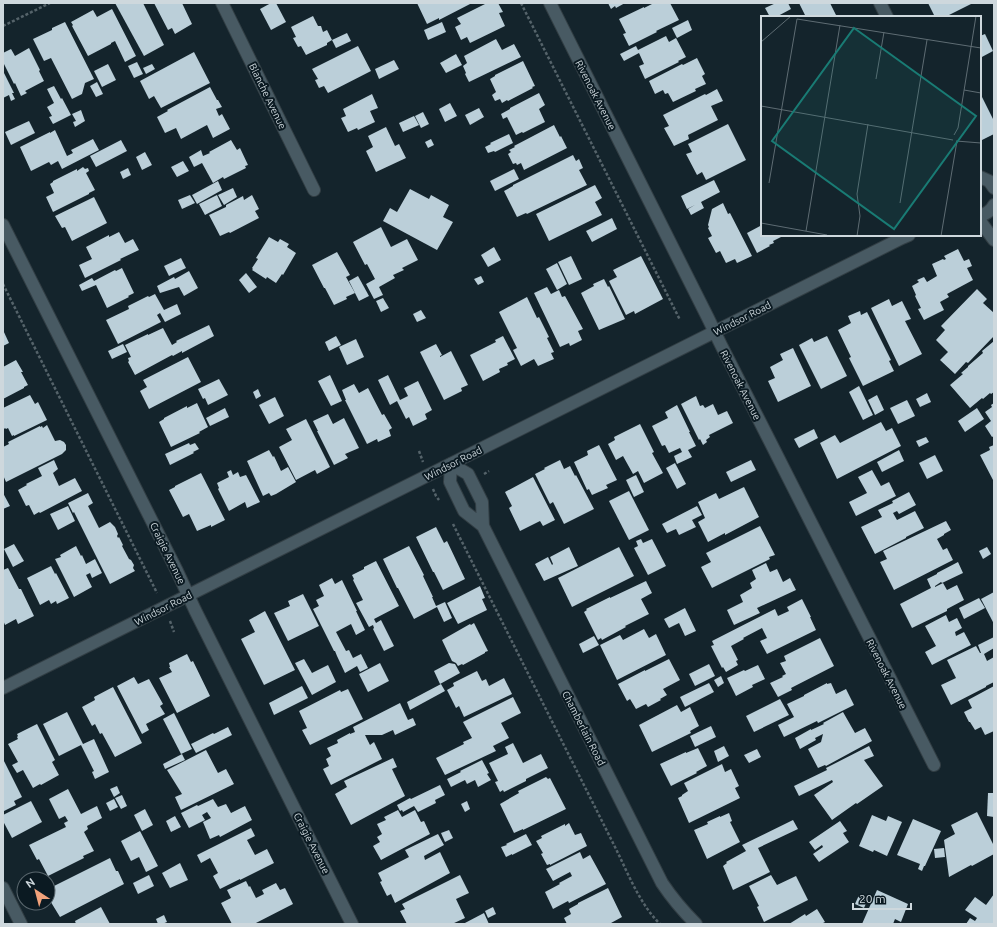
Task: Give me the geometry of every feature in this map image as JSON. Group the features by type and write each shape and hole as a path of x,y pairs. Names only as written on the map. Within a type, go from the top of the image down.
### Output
{"street":[{"name":"Blanche Avenue","path":"222,3 314,190"},
{"name":"Rivenoak Avenue","path":"550,3 714,332 934,765"},
{"path":"880,3 886,16"},
{"path":"981,216 993,212"},
{"path":"981,222 994,240"},
{"name":"Craigie Avenue","path":"3,225 352,924"},
{"name":"Windsor Road","path":"3,688 905,236"},
{"name":"Chamberlain Road","path":"483,526 464,511 450,482 452,464 468,474 482,502 483,526 662,883 681,909 696,924"},
{"path":"3,888 21,924"}],"path":[{"path":"3,26 50,3"},
{"path":"521,3 680,320"},
{"path":"3,284 153,584 174,632"},
{"path":"419,450 436,496 443,505"},
{"path":"450,519 615,847 633,886 653,917 660,924"}],"building":[{"path":"115,3 143,3 164,45 144,56"},
{"path":"154,3 182,3 192,24 175,34 172,28 168,30"},
{"path":"271,3 276,3 286,22 271,30 260,9"},
{"path":"417,3 472,3 439,20 439,18 427,24"},
{"path":"487,3 498,3 503,12 499,13 505,26 470,43 467,37 461,40 455,27 461,24 457,18"},
{"path":"608,3 625,3 611,9"},
{"path":"654,3 670,3 679,20 629,46 623,34 626,33 619,19"},
{"path":"776,3 788,3 791,9 778,16 769,16 765,8"},
{"path":"799,3 830,3 836,16 806,16"},
{"path":"928,3 973,3 947,16 934,16"},
{"path":"112,9 136,56 125,62 115,41 88,56 71,22 93,10 97,17"},
{"path":"313,16 318,26 321,26 323,32 327,30 332,40 327,43 327,45 306,55 301,46 298,47 293,38 296,37 291,27"},
{"path":"688,20 692,30 677,38 672,28"},
{"path":"65,22 94,79 85,83 82,94 72,99 51,58 44,61 33,39"},
{"path":"442,22 446,32 428,40 424,30"},
{"path":"347,33 351,41 336,48 332,40"},
{"path":"985,34 993,51 981,57 981,36"},
{"path":"666,36 669,42 676,38 686,57 645,79 639,66 644,64 639,53 624,61 620,54 636,46 638,50"},
{"path":"496,39 502,50 514,44 521,57 469,82 463,66 467,63 464,56"},
{"path":"358,46 371,71 328,93 324,86 319,88 315,80 318,79 312,69"},
{"path":"29,48 44,81 25,91 27,93 21,96 3,62 3,53 11,49 15,56"},
{"path":"194,52 210,83 161,108 154,96 149,99 140,81"},
{"path":"456,54 462,65 446,73 440,63"},
{"path":"697,58 705,74 702,76 706,84 695,89 696,91 673,102 668,93 665,94 663,90 655,94 649,81"},
{"path":"394,60 399,69 379,79 375,69"},
{"path":"523,61 535,86 508,101 507,100 502,103 500,99 495,101 492,95 496,92 490,79"},
{"path":"137,62 143,74 134,78 128,66"},
{"path":"108,64 116,80 102,87 94,71"},
{"path":"152,64 155,69 146,74 143,68"},
{"path":"3,71 14,93 12,93 15,99 11,101 9,95 3,98"},
{"path":"97,82 103,94 96,97 90,86"},
{"path":"54,86 71,115 53,124 49,117 52,116 47,107 54,103 47,89"},
{"path":"210,87 222,107 216,109 219,116 222,114 230,129 213,138 207,125 181,139 176,128 165,133 157,117"},
{"path":"717,89 723,101 711,106 718,120 688,135 689,139 674,146 664,128 669,126 663,115"},
{"path":"539,93 545,105 539,109 545,122 516,135 507,117 503,119 501,114"},
{"path":"372,94 378,108 370,111 375,122 358,130 357,128 348,132 341,118 346,116 343,109"},
{"path":"981,95 994,121 994,134 981,140"},
{"path":"450,103 457,116 445,122 439,109"},
{"path":"479,108 484,117 470,125 465,115"},
{"path":"81,110 85,121 75,127 73,122 76,121 72,114"},
{"path":"423,112 429,124 421,128 415,116"},
{"path":"414,116 419,125 403,132 399,123"},
{"path":"29,121 35,133 11,145 5,132"},
{"path":"728,124 746,160 706,180 702,172 697,175 686,154 692,152 688,144"},
{"path":"554,125 567,148 524,170 521,163 517,165 516,163 513,164 508,154 511,152 509,150"},
{"path":"386,127 395,146 399,144 406,158 376,172 366,151 373,147 368,136"},
{"path":"55,130 67,156 73,153 71,150 93,139 99,150 62,169 58,161 51,165 49,162 31,171 20,147"},
{"path":"509,134 513,143 495,152 488,153 485,147"},
{"path":"431,139 434,145 428,148 425,142"},
{"path":"121,140 127,151 96,167 90,156"},
{"path":"231,140 237,150 240,148 248,165 245,166 246,168 224,179 223,177 213,183 202,163 194,167 189,157 201,150 203,156"},
{"path":"145,152 152,165 142,170 136,157"},
{"path":"573,155 576,161 579,159 583,168 579,170 587,185 527,214 526,213 517,217 504,191"},
{"path":"183,161 189,171 177,177 171,167"},
{"path":"83,167 85,169 88,168 89,171 86,173 95,190 53,212 46,197 54,193 50,184 53,181"},
{"path":"128,168 131,175 123,179 120,172"},
{"path":"514,169 519,179 495,191 490,181"},
{"path":"714,180 720,192 701,202 704,208 691,215 688,209 695,205 687,209 681,196"},
{"path":"218,181 222,190 197,204 192,195"},
{"path":"595,185 602,198 595,202 602,215 549,241 536,214"},
{"path":"233,188 237,197 224,205 218,195"},
{"path":"410,189 429,199 431,195 449,205 443,217 453,222 437,250 383,221 390,208 397,212"},
{"path":"190,195 195,203 182,209 178,200"},
{"path":"217,195 222,206 205,215 199,204"},
{"path":"252,195 259,209 255,211 259,218 230,233 229,232 220,236 209,215 226,207 226,205 243,196 244,200"},
{"path":"94,197 107,223 72,241 65,227 62,228 55,216"},
{"path":"723,203 728,214 730,213 752,256 737,263 735,259 726,263 720,251 716,253 708,238 712,236 708,225 712,209"},
{"path":"612,218 617,229 592,242 586,231"},
{"path":"761,226 761,236 783,236 773,241 774,243 769,245 770,246 757,253 747,233"},
{"path":"381,227 391,247 407,239 418,260 402,268 404,270 393,275 395,278 379,287 383,295 374,299 366,284 375,279 367,264 365,265 353,242"},
{"path":"119,232 125,243 133,239 139,250 85,278 79,265 92,259 86,247 109,235 109,237"},
{"path":"269,237 278,242 280,239 289,244 287,247 296,253 283,275 282,274 276,283 267,277 266,279 252,270 258,259 256,258"},
{"path":"494,247 501,260 488,267 481,255"},
{"path":"958,249 964,261 969,259 972,266 967,268 973,280 947,294 949,297 940,302 944,310 924,320 918,309 921,308 912,286 919,282 917,280 924,277 927,282 937,276 932,264 946,259 944,256"},
{"path":"337,252 350,275 346,277 355,293 346,297 347,299 334,305 312,265"},
{"path":"571,256 582,279 569,285 558,262"},
{"path":"641,256 663,299 635,314 634,311 626,315 609,281 617,277 613,270"},
{"path":"181,258 186,268 169,276 164,266"},
{"path":"557,263 567,284 557,290 546,269"},
{"path":"122,268 134,293 107,308 96,285 82,291 79,285 92,278 94,281"},
{"path":"189,271 198,288 184,296 179,287 160,293 157,286 174,277 175,279"},
{"path":"246,273 257,287 249,293 239,280"},
{"path":"358,276 369,296 359,301 349,281"},
{"path":"481,276 484,282 478,285 474,279"},
{"path":"604,279 625,319 599,330 581,293 594,286 593,284"},
{"path":"547,287 551,294 559,290 562,297 565,296 583,329 578,331 582,340 570,346 569,343 560,347 534,293"},
{"path":"977,289 987,299 983,303 994,313 994,336 955,374 940,360 948,352 936,340 945,330 941,326"},
{"path":"155,294 164,310 177,304 181,314 165,322 160,313 157,315 161,322 118,344 106,320 129,309 128,306"},
{"path":"527,297 537,318 539,317 549,337 547,338 554,352 551,353 554,359 538,366 534,359 521,366 513,350 517,348 499,312"},
{"path":"383,298 389,308 381,312 376,301"},
{"path":"889,299 892,306 902,301 911,319 905,321 922,354 899,366 871,308"},
{"path":"421,310 426,318 417,322 413,314"},
{"path":"860,311 861,315 867,312 891,360 889,361 894,371 863,386 849,358 851,357 838,330 851,323 848,316"},
{"path":"209,325 214,336 182,353 182,351 173,356 172,355 135,375 128,362 128,358 131,357 125,345 163,328 172,345 177,342 176,341"},
{"path":"3,330 9,343 3,346"},
{"path":"336,336 341,345 329,351 325,342"},
{"path":"503,336 515,359 507,363 508,365 499,369 500,372 483,381 470,355 496,342 495,340"},
{"path":"827,336 847,376 821,389 799,345 812,338 814,342"},
{"path":"356,339 364,357 347,365 339,347"},
{"path":"994,341 994,392 991,394 990,393 983,399 982,398 970,408 950,385 983,353 982,351"},
{"path":"123,344 127,352 112,359 108,351"},
{"path":"436,344 442,355 440,357 451,351 468,385 461,388 462,391 444,400 420,352"},
{"path":"793,348 811,386 778,402 768,381 775,378 770,367 783,360 780,354"},
{"path":"188,357 201,382 149,409 140,391 147,387 143,380"},
{"path":"16,360 28,385 3,399 3,367"},
{"path":"330,375 342,401 331,406 318,381"},
{"path":"388,375 400,400 408,396 404,388 418,381 432,410 425,414 427,419 413,426 409,417 406,419 397,401 390,405 378,380"},
{"path":"219,379 228,395 208,405 198,389"},
{"path":"354,384 359,393 368,388 382,415 384,414 392,428 389,430 391,436 378,442 377,439 367,444 345,400 342,390"},
{"path":"859,386 873,415 863,420 849,392"},
{"path":"258,389 261,396 256,399 253,392"},
{"path":"927,393 931,402 920,407 916,399"},
{"path":"30,395 35,404 38,402 47,420 12,436 8,428 3,428 3,408"},
{"path":"877,395 884,410 875,415 868,400"},
{"path":"696,396 700,406 703,405 705,408 713,404 718,415 727,411 733,423 709,435 710,437 706,440 707,442 703,445 681,404"},
{"path":"275,397 284,416 269,424 259,405"},
{"path":"907,400 915,416 898,424 890,408"},
{"path":"197,403 208,427 199,432 200,433 171,447 159,422 187,406 187,408"},
{"path":"994,403 994,436 992,437 985,426 991,421 985,412 992,407 991,405"},
{"path":"677,405 696,446 688,450 692,457 677,464 674,456 682,452 680,448 669,453 665,445 662,446 652,426 668,418 665,412"},
{"path":"225,408 229,417 210,426 206,418"},
{"path":"977,408 984,419 965,432 958,421"},
{"path":"328,414 333,424 344,418 359,448 345,454 348,458 334,465 313,421"},
{"path":"306,419 330,467 317,474 315,470 296,480 279,447 292,440 286,429"},
{"path":"881,422 886,431 892,428 901,446 837,479 820,443 835,435 840,443"},
{"path":"640,424 654,452 652,453 663,473 644,483 638,471 633,474 623,456 616,460 608,444 615,440 614,437"},
{"path":"47,425 55,441 60,440 64,442 66,445 66,450 62,454 6,482 3,475 3,447 9,444 8,442 40,426 43,428"},
{"path":"814,429 818,438 799,448 794,439"},
{"path":"926,437 929,442 919,447 916,441"},
{"path":"189,443 190,445 195,443 199,449 170,465 165,454"},
{"path":"599,445 617,480 606,485 608,488 592,495 589,489 587,490 574,462 588,455 587,451"},
{"path":"994,445 993,480 980,455 990,450 989,447"},
{"path":"269,450 273,457 274,456 281,471 288,467 296,482 276,494 271,496 269,493 263,496 247,461"},
{"path":"899,450 904,461 882,472 877,462"},
{"path":"935,455 943,471 927,479 919,463"},
{"path":"54,460 58,469 53,473 59,486 75,478 82,491 34,515 29,505 26,506 18,490 42,476 38,468"},
{"path":"560,460 564,469 570,466 594,509 564,524 553,502 550,504 535,474"},
{"path":"751,460 756,470 731,482 726,472"},
{"path":"675,463 686,484 677,489 666,468"},
{"path":"231,470 233,475 238,472 240,477 246,475 260,502 247,508 245,502 229,511 218,489 217,483 229,477 227,472"},
{"path":"872,470 881,486 889,482 896,496 856,516 849,502 867,493 858,477"},
{"path":"201,473 225,520 211,527 211,525 197,531 189,514 183,517 169,490"},
{"path":"636,475 644,492 634,497 626,480"},
{"path":"533,477 555,520 543,526 540,521 520,531 509,508 512,506 505,492"},
{"path":"744,487 759,517 708,542 698,522 705,518 698,502 716,493 719,499"},
{"path":"629,491 649,530 629,540 609,501"},
{"path":"909,492 916,505 899,514 897,511 893,513 897,520 915,511 924,528 875,554 861,527 882,517 878,510 893,503 892,501"},
{"path":"3,493 10,506 3,509"},
{"path":"88,493 93,503 88,506 99,528 110,522 115,527 118,534 117,536 123,545 122,546 134,565 133,568 135,571 110,584 68,503"},
{"path":"68,506 75,521 58,530 50,514"},
{"path":"697,506 702,515 692,520 696,527 679,535 676,529 667,533 662,524"},
{"path":"946,521 951,530 937,539 943,550 947,548 953,560 894,590 880,562 887,559 883,551"},
{"path":"760,526 775,555 769,557 770,559 712,588 701,567 711,562 706,553"},
{"path":"436,527 444,543 447,541 465,579 443,590 416,537"},
{"path":"641,539 643,543 652,539 666,566 648,575 634,548 638,546 636,541"},
{"path":"14,544 24,561 13,567 4,549"},
{"path":"76,546 86,564 95,559 102,573 92,578 90,573 86,575 92,587 74,597 55,559 61,557 60,555"},
{"path":"409,546 424,575 423,576 436,606 445,602 452,618 444,622 437,607 414,619 383,559"},
{"path":"569,547 578,566 544,581 535,564 548,557 552,565 553,564 550,557"},
{"path":"619,547 634,576 572,607 558,578"},
{"path":"987,547 991,554 983,559 979,551"},
{"path":"376,561 399,606 374,619 376,623 381,620 394,646 384,651 373,629 373,625 369,627 356,603 363,600 352,575"},
{"path":"958,562 963,573 942,583 941,582 935,587 943,583 947,590 957,585 964,600 947,609 947,611 912,628 900,604 931,588 927,579"},
{"path":"766,563 770,572 777,569 783,582 790,578 796,590 757,608 760,613 734,625 727,610 743,602 740,595 752,588 750,583 756,579 752,570"},
{"path":"51,566 69,598 57,604 56,601 51,604 49,600 40,605 27,578"},
{"path":"8,568 19,589 21,589 34,616 18,624 16,619 5,625 3,620 3,570"},
{"path":"332,578 335,584 342,580 365,630 356,635 351,624 336,632 346,651 349,650 353,658 361,654 368,668 360,672 357,666 345,673 313,609 319,606 316,600 324,596 319,585"},
{"path":"646,581 652,593 641,599 649,614 602,640 601,638 598,640 584,612 587,610 586,609"},
{"path":"480,586 485,598 482,599 487,610 458,624 447,603"},
{"path":"994,592 994,624 981,599"},
{"path":"303,594 319,626 288,641 274,613 290,606 288,601"},
{"path":"979,598 985,608 964,619 959,608"},
{"path":"802,599 816,630 767,654 760,641 767,638 762,628 731,646 738,660 736,661 738,665 726,672 723,667 722,668 711,646 714,645 712,641 775,609 778,616 789,611 787,607"},
{"path":"685,608 696,631 685,636 679,623 669,628 664,619"},
{"path":"265,611 295,670 264,685 241,639 255,632 249,620"},
{"path":"946,615 949,622 957,618 962,628 955,632 956,636 964,632 971,645 932,665 925,652 936,646 925,626"},
{"path":"474,623 488,651 463,665 458,666 452,661 442,640"},
{"path":"644,629 649,638 656,634 666,655 617,680 600,645 620,635 623,640"},
{"path":"594,636 599,645 583,653 579,644"},
{"path":"994,637 994,648 984,654 987,661 994,657 994,682 951,705 941,685 956,678 947,660 976,646 981,653 978,645"},
{"path":"820,638 834,666 791,688 792,690 778,697 770,683 786,674 780,663 786,661 784,656"},
{"path":"187,654 191,662 193,661 210,696 177,713 159,678 172,672 169,667 169,663"},
{"path":"304,659 312,673 328,665 336,682 312,695 295,663"},
{"path":"669,659 680,680 663,689 667,695 660,699 661,700 648,707 646,704 636,709 630,699 627,701 618,684"},
{"path":"380,663 389,681 368,692 359,674"},
{"path":"449,663 455,664 460,673 440,684 434,671"},
{"path":"709,664 715,676 695,686 689,674"},
{"path":"758,665 765,679 752,685 753,687 736,696 727,678"},
{"path":"477,671 482,681 486,679 489,686 504,678 512,694 464,717 459,706 456,708 447,690 454,686 453,683"},
{"path":"721,676 724,683 718,687 714,680"},
{"path":"134,677 138,684 149,679 163,704 160,706 165,714 146,724 149,730 142,734 117,686"},
{"path":"709,683 714,692 685,707 680,697"},
{"path":"827,683 831,683 836,694 846,689 854,705 818,723 817,721 784,737 778,725 794,717 787,704"},
{"path":"441,684 445,691 410,710 407,702"},
{"path":"302,686 308,698 274,715 269,703"},
{"path":"994,686 994,731 985,735 981,727 975,730 964,712 972,708 968,700"},
{"path":"113,687 142,743 115,757 102,733 100,734 95,724 92,726 82,707 95,700 94,697"},
{"path":"348,689 363,719 310,745 302,730 307,728 299,711 340,690 341,692"},
{"path":"513,697 521,713 501,723 509,738 493,746 496,751 445,775 436,758 464,744 463,742 472,738 463,722"},
{"path":"780,699 789,715 754,732 746,716"},
{"path":"400,703 408,720 413,718 416,725 395,735 393,730 382,735 365,735 370,745 374,742 382,759 331,785 323,769 329,766 326,759 331,756 327,748 338,743 337,740 355,732 353,727"},
{"path":"677,705 681,712 690,707 699,726 690,731 691,733 652,752 639,725"},
{"path":"67,712 83,744 94,739 109,772 95,779 92,772 94,771 81,745 59,756 43,724"},
{"path":"843,712 855,733 865,728 872,741 826,766 825,765 818,768 808,749 821,742 823,734 815,738 816,740 800,749 795,738 824,724 823,723"},
{"path":"174,713 192,749 181,754 163,719"},
{"path":"37,724 55,760 52,762 59,775 33,788 23,770 17,773 12,765 18,762 8,744 18,739 17,734"},
{"path":"711,726 716,737 695,747 690,736"},
{"path":"228,727 232,735 196,753 191,744"},
{"path":"513,743 523,763 541,754 548,768 504,792 503,790 500,792 495,782 498,781 489,763 508,754 505,747"},
{"path":"724,746 729,756 718,762 714,751"},
{"path":"869,746 874,756 864,760 883,786 832,820 814,795 833,782 832,780 799,796 794,786 827,770 826,768"},
{"path":"698,748 707,766 696,772 697,773 671,786 660,764"},
{"path":"757,749 761,757 749,763 744,755"},
{"path":"206,750 218,773 226,769 234,784 181,810 175,797 182,794 167,770"},
{"path":"182,754 185,760 165,769 163,764"},
{"path":"393,758 397,767 392,769 405,796 351,825 335,794 347,787 344,781"},
{"path":"3,759 22,797 14,801 16,805 4,811 3,809"},
{"path":"482,760 491,780 478,787 475,780 467,784 465,780 451,787 447,779"},
{"path":"722,764 725,772 731,769 739,786 735,788 740,798 689,823 678,798 688,791 684,783"},
{"path":"546,777 548,779 550,778 566,809 514,833 500,804 519,793 518,791"},
{"path":"440,785 445,795 435,800 436,803 418,812 414,806 403,812 402,810 400,811 397,805"},
{"path":"117,786 120,793 114,797 110,789"},
{"path":"68,789 81,814 97,806 102,818 87,826 88,829 84,832 94,851 83,856 84,858 56,872 45,871 39,859 37,860 29,845 66,827 64,823 68,821 65,816 59,819 49,799"},
{"path":"988,793 994,793 994,817 987,816"},
{"path":"122,795 127,806 121,809 115,798"},
{"path":"114,799 118,807 110,811 106,803"},
{"path":"213,799 218,807 226,804 231,813 245,806 252,820 220,837 219,835 210,839 203,822 211,818 207,812 202,815 205,820 189,828 181,813"},
{"path":"31,801 42,822 12,838 3,821 3,815"},
{"path":"467,801 470,809 465,812 461,804"},
{"path":"145,809 153,825 142,831 134,815"},
{"path":"398,810 402,817 415,810 421,822 424,821 430,834 381,860 373,846 380,842 377,837 382,834 377,824 386,820 384,817"},
{"path":"977,812 994,846 994,854 949,877 944,840 955,834 951,825"},
{"path":"729,813 732,821 730,822 740,842 707,859 694,830 708,824 707,822"},
{"path":"872,815 886,821 888,816 902,822 887,856 874,850 873,852 859,846"},
{"path":"175,816 181,827 171,832 166,821"},
{"path":"913,819 941,831 922,871 918,869 920,864 897,855"},
{"path":"793,820 798,829 758,848 770,872 733,890 723,866 727,863 726,862 746,851 742,845"},
{"path":"840,821 847,831 843,833 849,842 819,862 813,854 823,847 822,845 815,850 809,842"},
{"path":"569,823 575,835 581,833 587,846 550,865 547,865 541,854 543,853 536,841 542,838 541,836"},
{"path":"251,828 255,836 247,840 255,855 267,849 274,863 220,889 213,876 218,873 210,858 201,863 197,855"},
{"path":"449,830 453,838 445,842 441,833"},
{"path":"140,831 158,866 146,872 139,857 131,861 121,841"},
{"path":"438,834 444,845 424,856 425,860 440,852 450,873 395,903 391,894 387,896 380,882 382,881 378,873 409,857 405,850"},
{"path":"526,834 532,845 506,857 501,847"},
{"path":"944,848 945,857 935,858 934,849"},
{"path":"580,852 583,859 590,855 606,884 569,903 568,901 553,909 545,892 572,876 570,872 553,881 546,869"},
{"path":"110,858 124,884 60,917 56,910 56,885"},
{"path":"180,863 188,880 170,888 162,873"},
{"path":"149,875 154,886 138,894 133,883"},
{"path":"460,875 469,893 456,899 465,918 452,924 407,924 400,911 405,909 402,904"},
{"path":"771,875 777,885 796,876 808,900 764,922 757,907 759,906 749,886"},
{"path":"246,881 256,898 264,894 262,890 276,883 280,890 285,888 293,904 254,924 232,924 221,903 231,898 227,890"},
{"path":"608,888 622,917 611,923 612,924 567,924 564,918 571,914 569,909"},
{"path":"877,890 908,904 901,922 895,919 893,924 862,924"},
{"path":"994,894 994,924 966,924 970,918 975,921 977,918 965,910 975,897 986,905"},
{"path":"859,895 868,899 864,908 855,904"},
{"path":"101,907 110,924 76,924 75,921"},
{"path":"493,907 496,914 488,918 485,911"},
{"path":"817,909 825,922 823,923 824,924 789,924 805,914 806,916"},
{"path":"484,913 489,924 463,924"},
{"path":"164,915 167,922 158,924 156,919"}]}
